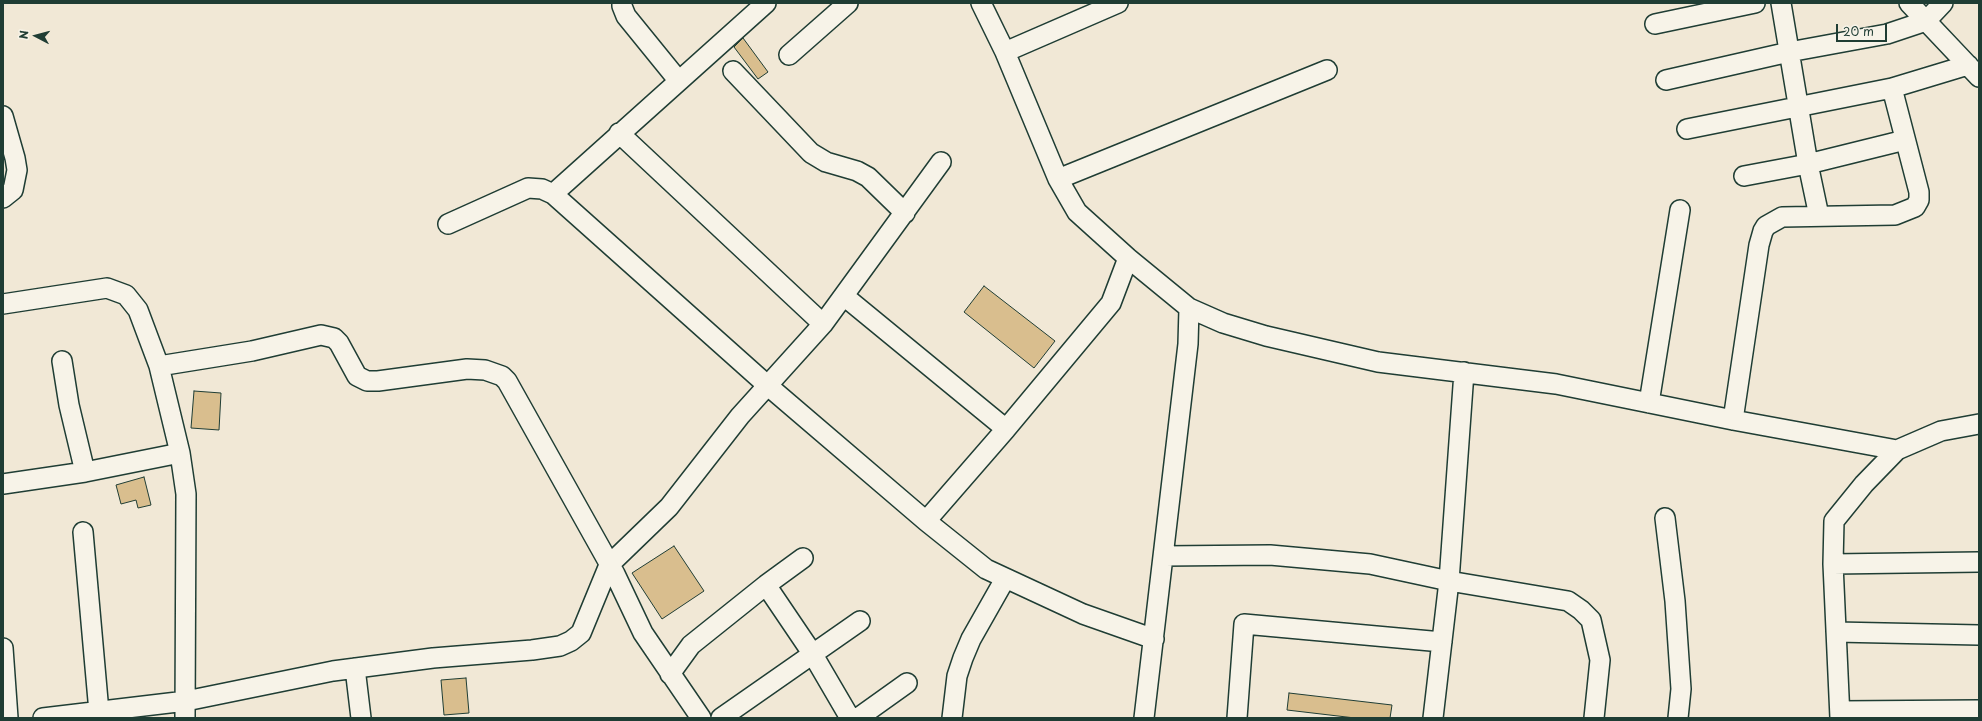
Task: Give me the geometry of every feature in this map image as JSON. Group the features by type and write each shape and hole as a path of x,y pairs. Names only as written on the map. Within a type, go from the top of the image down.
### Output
{"street":[{"path":"622,3 626,16 678,80"},
{"path":"553,194 678,80 766,3"},
{"path":"789,55 848,3"},
{"path":"981,3 1005,52 1058,179 1077,212 1128,258 1190,308 1223,323 1266,336 1378,362 1556,384 1733,420 1897,450"},
{"path":"1005,52 1118,3"},
{"path":"1655,24 1755,3"},
{"path":"1781,3 1808,164 1819,216"},
{"path":"1909,3 1973,71"},
{"path":"1666,80 1789,52 1887,34 1926,20 1943,3"},
{"path":"1058,179 1327,70"},
{"path":"733,71 811,153 826,162 857,171 868,177 905,213"},
{"path":"1687,129 1973,71"},
{"path":"1733,420 1759,245 1766,226 1782,217 1895,215 1916,207 1919,200 1919,192 1892,88"},
{"path":"3,116 17,170 13,190 3,198"},
{"path":"619,133 822,324"},
{"path":"1744,176 1808,164 1905,140"},
{"path":"43,718 99,712 185,710 333,671 433,658 532,650 560,646 570,641 581,633 609,565 669,507 767,385 822,324 941,162"},
{"path":"448,224 528,188 542,189 553,194 767,385 926,521 986,569 1083,614 1154,639"},
{"path":"1649,403 1680,210"},
{"path":"926,521 1006,429 1111,303 1128,258"},
{"path":"3,304 107,288 116,290 126,295 138,310 158,366 180,453 186,494 184,618 185,710"},
{"path":"844,296 1006,429"},
{"path":"1144,718 1188,344 1190,308"},
{"path":"158,366 252,351 321,335 334,338 339,343 358,376 367,381 378,381 467,369 485,370 502,376 507,381 624,591 643,633 701,718"},
{"path":"62,361 69,405 85,472"},
{"path":"1433,718 1449,581 1464,372"},
{"path":"1979,424 1941,431 1897,450 1864,484 1834,521 1833,564 1841,714 1979,710"},
{"path":"3,484 85,472 180,453"},
{"path":"1665,518 1675,601 1681,689 1678,718"},
{"path":"83,532 99,712"},
{"path":"1164,556 1270,555 1370,564 1449,581 1568,601 1581,610 1591,620 1600,660 1594,718"},
{"path":"670,674 691,645 766,585 803,558"},
{"path":"1833,564 1979,562"},
{"path":"952,718 957,676 963,658 1005,578"},
{"path":"766,585 812,653 850,718"},
{"path":"721,718 812,653 860,621"},
{"path":"1237,718 1244,624 1442,642"},
{"path":"1836,632 1979,635"},
{"path":"3,648 8,718"},
{"path":"355,668 361,718"},
{"path":"858,718 907,683"}],"building":[{"path":"743,38 768,72 758,79 734,47"},
{"path":"984,286 1055,341 1034,368 964,312"},
{"path":"194,391 221,393 219,430 191,428"},
{"path":"144,477 151,505 138,508 136,500 121,504 116,485"},
{"path":"674,546 704,591 662,619 632,573"},
{"path":"466,678 469,713 444,715 441,680"},
{"path":"1289,693 1392,705 1390,718 1355,718 1287,710"}]}
